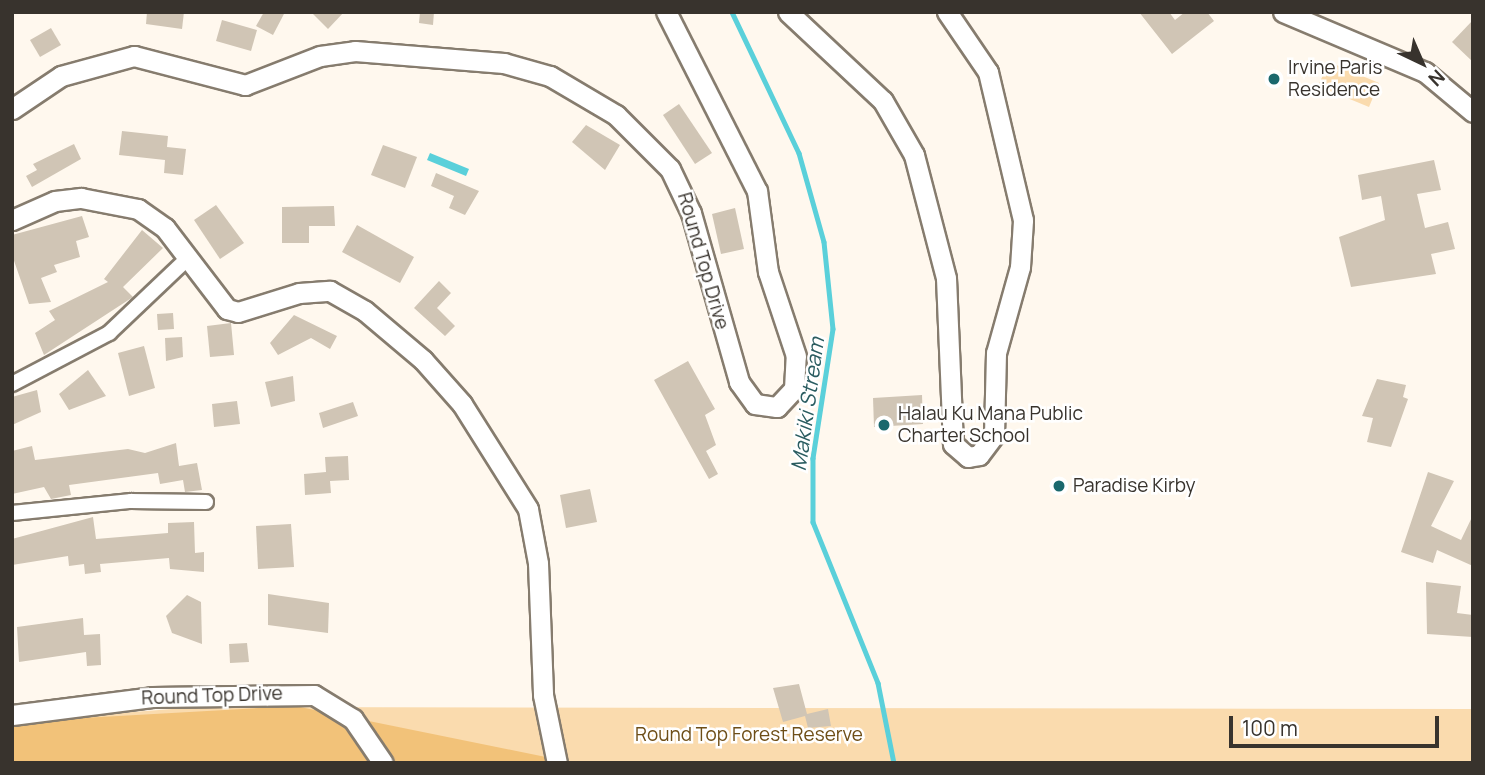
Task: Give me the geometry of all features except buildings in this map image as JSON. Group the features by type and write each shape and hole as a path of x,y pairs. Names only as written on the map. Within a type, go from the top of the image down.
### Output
{"street":[{"name":"Round Top Drive","path":"12,109 61,76 134,56 246,85 320,56 355,51 503,63 550,76 616,115 670,169 691,213 739,382 755,404 777,407 794,389 796,356 768,272 757,191 666,12"},
{"path":"788,12 883,101 914,155 946,278 953,443 968,457 979,455 994,435 996,353 1020,267 1023,220 988,72 947,12"},
{"path":"1283,12 1425,72 1473,111"},
{"path":"12,220 55,201 115,203 149,213 188,258 216,300 238,312 314,290 347,298 394,333 462,404 514,481 536,534 544,695 557,763"},
{"path":"12,383 109,333 188,258"},
{"path":"12,513 131,501 206,502"},
{"name":"Round Top Drive","path":"12,715 152,697 314,695 353,719 383,763"}],"green space":[{"path":"1329,62 1379,83 1369,107 1318,86"},
{"name":"Round Top Forest Reserve","path":"198,707 1473,709 1473,763 12,763 55,718"}],"shaded area":[{"path":"295,706 575,763 12,763 12,722"}],"water":[{"path":"430,153 469,169 466,176 427,160"}],"waterway":[{"name":"Makiki Stream","path":"732,12 799,153 824,242 833,329 813,458 813,522 878,683 894,763"}],"place":[{"name":"Irvine Paris Residence","path":"1274,79"},
{"name":"Halau Ku Mana Public Charter School","path":"884,425"},
{"name":"Paradise Kirby","path":"1059,486"}]}
